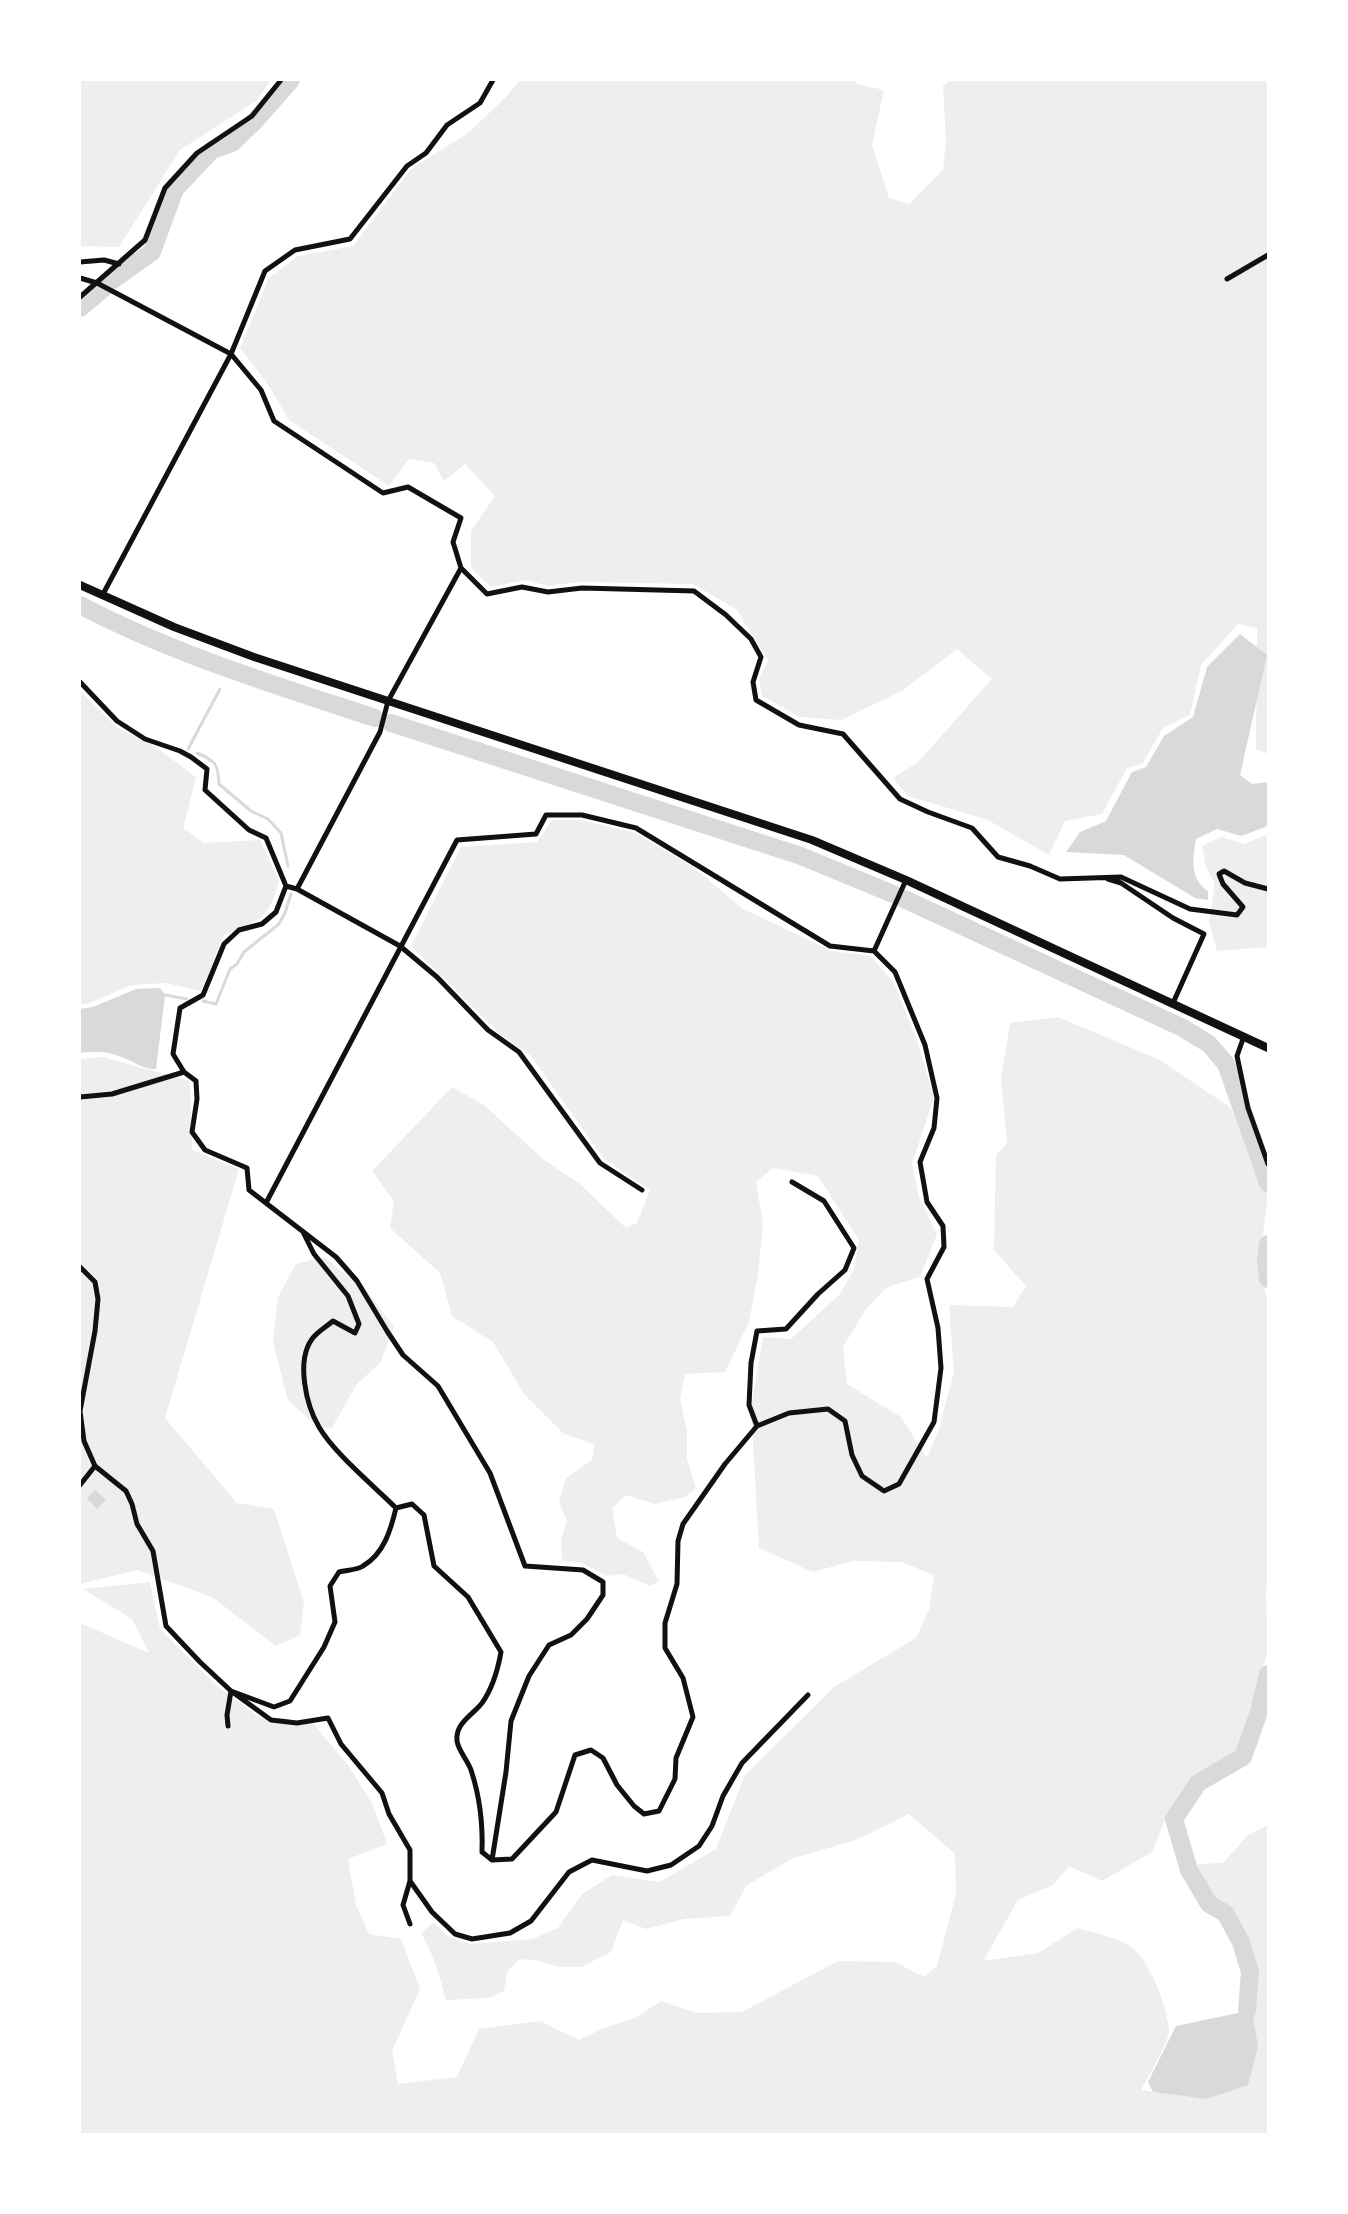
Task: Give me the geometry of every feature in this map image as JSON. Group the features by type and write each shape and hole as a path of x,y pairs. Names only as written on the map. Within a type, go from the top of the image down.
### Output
{"main road":[{"path":"80,585 102,597 174,627 254,657 812,840 906,880 1269,1048"}],"street":[{"path":"80,297 145,240 165,188 196,153 252,116 281,80"},
{"path":"102,597 231,354 265,271 295,250 350,239 407,166 426,153 447,125 480,103 493,80"},
{"path":"1227,279 1269,255"},
{"path":"80,262 104,260 119,264"},
{"path":"80,278 97,283 231,354 261,390 274,420 383,493 408,487 460,518 453,542 461,568 487,594 522,587 549,592 582,588 694,591 726,615 751,639 761,657 753,682 756,700 799,725 843,734 900,799 972,828 998,857 1030,866 1060,879 1121,877 1190,909 1237,915 1243,907 1223,884 1219,874 1224,871 1245,883 1269,889"},
{"path":"297,889 380,732 388,701 461,568"},
{"path":"80,682 117,721 145,739 186,754 207,769 205,790 249,830 266,838 286,886 276,912 262,924 240,930 224,944 203,995 180,1008 172,1054 184,1072 196,1081 197,1100 192,1132 205,1150 247,1168 249,1191 336,1257 357,1281 404,1355 438,1386 490,1473 525,1566 583,1570 603,1582 603,1595 587,1619 571,1635 549,1645 529,1676 511,1720 506,1772 492,1860"},
{"path":"266,1203 457,840 536,834 546,815 582,815 636,828 830,946 874,951 896,972 925,1045 937,1098 934,1128 920,1162 927,1202 943,1226 944,1247 927,1279 938,1328 941,1368 934,1422 899,1484 884,1491 862,1476 852,1455 845,1421 828,1409 789,1413 757,1426 725,1464 682,1524 678,1540 677,1584 665,1623 665,1648 683,1678 693,1717 676,1758 675,1779 659,1811 644,1814 634,1806 617,1785 603,1758 591,1750 575,1755 556,1812 512,1859 492,1860 482,1852 483,1822 480,1802 470,1768 457,1740 461,1724 482,1703 498,1668 501,1652 468,1597 434,1566 424,1515 412,1504 396,1508"},
{"path":"1104,878 1121,883 1173,918 1204,934 1173,1003"},
{"path":"874,951 906,880"},
{"path":"286,886 297,889 400,946 437,976 488,1030 519,1052 600,1163 642,1190"},
{"path":"1244,1036 1237,1056 1248,1108 1269,1164"},
{"path":"80,1096 112,1094 184,1072"},
{"path":"757,1426 749,1405 751,1363 757,1331 786,1329 818,1294 845,1270 854,1248 824,1201 792,1182"},
{"path":"302,1231 314,1254 348,1296 358,1324 354,1333 333,1321 312,1338 304,1353 302,1370 308,1396 319,1427 337,1449 396,1508"},
{"path":"80,1267 95,1282 98,1299 95,1331 80,1411 84,1441 95,1466 126,1491 137,1524 153,1551 166,1626 231,1691 271,1720 297,1723 328,1718 341,1744 382,1793 389,1814 410,1850 411,1881 403,1905 410,1924"},
{"path":"80,1485 95,1466"},
{"path":"231,1691 274,1707 290,1701 324,1647 335,1622 330,1586 339,1572 362,1567 377,1554 390,1533 396,1508"},
{"path":"228,1726 227,1715 231,1691"},
{"path":"411,1881 432,1912 455,1934 472,1939 510,1933 531,1922 569,1872 592,1860 647,1871 671,1864 699,1846 712,1826 723,1796 742,1763 808,1695"}],"shaded area":[{"path":"80,80 271,80 256,101 180,150 119,247 80,246"},
{"path":"520,80 855,80 857,84 884,90 872,145 889,198 909,204 943,170 946,141 943,86 950,80 1268,80 1268,754 1256,749 1257,628 1238,624 1201,665 1190,715 1163,728 1142,764 1127,768 1102,814 1065,821 1049,855 988,820 908,796 893,778 918,762 992,679 957,649 902,691 841,720 800,717 762,696 759,680 768,660 736,609 693,584 579,582 549,586 525,580 491,587 471,568 471,531 495,496 465,464 444,481 434,463 409,459 389,486 289,420 267,383 240,348 269,278 298,256 353,246 411,169 468,133 504,99"},
{"path":"1240,634 1267,655 1240,775 1252,784 1268,782 1268,826 1241,836 1217,829 1196,839 1195,874 1208,891 1208,900 1195,898 1124,855 1066,852 1080,832 1106,821 1132,772 1146,767 1164,736 1193,717 1207,667"},
{"path":"80,691 118,728 157,748 196,777 183,828 204,843 260,840 279,881 271,904 261,917 224,935 201,991 166,983 132,985 87,1004 80,1004"},
{"path":"552,820 580,820 636,833 693,867 743,909 832,951 871,956 894,983 917,1040 934,1097 912,1164 919,1197 937,1234 920,1277 887,1287 866,1309 843,1347 847,1384 901,1417 927,1458 939,1429 954,1372 949,1305 1013,1307 1026,1286 994,1250 996,1155 1007,1143 1001,1078 1010,1023 1058,1017 1160,1060 1231,1108 1268,1196 1258,1271 1268,1299 1268,1581 1266,1591 1268,1651 1237,1753 1195,1778 1168,1812 1152,1852 1102,1881 1069,1866 1053,1885 1018,1900 983,1961 1038,1953 1078,1928 1116,1939 1130,1946 1141,1957 1153,1976 1166,2011 1169,2031 1162,2051 1141,2090 1207,2099 1258,2046 1252,2010 1255,1960 1232,1908 1210,1894 1197,1864 1223,1863 1248,1835 1268,1825 1268,2134 80,2134 80,1623 149,1653 132,1619 83,1589 150,1582 160,1629 214,1683 257,1716 312,1722 348,1765 373,1805 387,1844 348,1859 356,1905 369,1934 401,1939 420,1989 392,2051 398,2084 457,2077 479,2029 540,2021 579,2040 602,2029 635,2018 661,2001 697,2013 742,2012 838,1961 895,1962 924,1977 937,1966 956,1894 955,1854 909,1814 856,1840 791,1859 746,1886 730,1916 684,1919 646,1929 623,1920 611,1952 581,1967 559,1967 539,1961 519,1959 507,1972 504,1991 489,1998 446,2000 436,1965 421,1933 434,1922 447,1936 470,1944 533,1939 558,1928 582,1894 612,1875 659,1882 716,1849 745,1775 834,1687 916,1638 929,1610 934,1575 901,1562 853,1561 813,1572 759,1548 751,1408 763,1337 791,1339 840,1294 854,1269 859,1240 818,1176 773,1168 756,1182 763,1224 758,1275 749,1322 725,1372 685,1374 680,1399 687,1431 687,1459 696,1488 685,1497 655,1504 626,1495 612,1508 617,1538 643,1552 659,1581 650,1586 623,1574 607,1576 580,1562 562,1561 561,1540 567,1520 559,1502 566,1478 592,1460 594,1444 564,1434 524,1394 493,1342 452,1316 440,1273 390,1228 394,1201 372,1171 452,1087 484,1105 543,1159 581,1185 626,1228 637,1223 650,1190 604,1159 531,1056 501,1035 411,946 461,847 537,842"},
{"path":"1268,834 1268,947 1217,951 1209,922 1215,884 1206,867 1202,846 1221,837 1244,844"},
{"path":"160,988 165,995 156,1069 147,1068 109,1053 80,1053 80,1009 93,1007 136,989"},
{"path":"103,1057 190,1081 192,1150 239,1169 165,1418 237,1503 274,1509 304,1603 300,1635 276,1646 212,1597 137,1570 80,1584 80,1059"},
{"path":"324,1257 367,1291 394,1327 380,1363 357,1384 332,1428 321,1427 311,1421 288,1400 273,1342 278,1297 296,1264"},
{"path":"95,1490 106,1500 97,1509 87,1498"},
{"path":"1252,2010 1258,2046 1248,2085 1207,2099 1153,2092 1148,2082 1176,2026"}],"waterway":[{"path":"113,280 152,252 175,189 212,150 232,143 291,80"},
{"path":"80,308 103,289"},
{"path":"80,605 115,623 188,654 375,718"},
{"path":"188,749 220,689"},
{"path":"391,723 801,856 893,894"},
{"path":"197,753 215,764 219,784 251,811 268,819 281,833 288,866"},
{"path":"203,1001 216,1004 230,969 237,964 244,952 279,924 291,894"},
{"path":"904,899 1183,1028 1209,1044 1226,1064 1268,1183"},
{"path":"165,995 187,999"},
{"path":"1268,1244 1266,1260 1268,1279"},
{"path":"1247,2011 1250,1972 1241,1942 1225,1913 1209,1904 1189,1870 1174,1819 1198,1783 1243,1757 1259,1712 1268,1674"}]}
